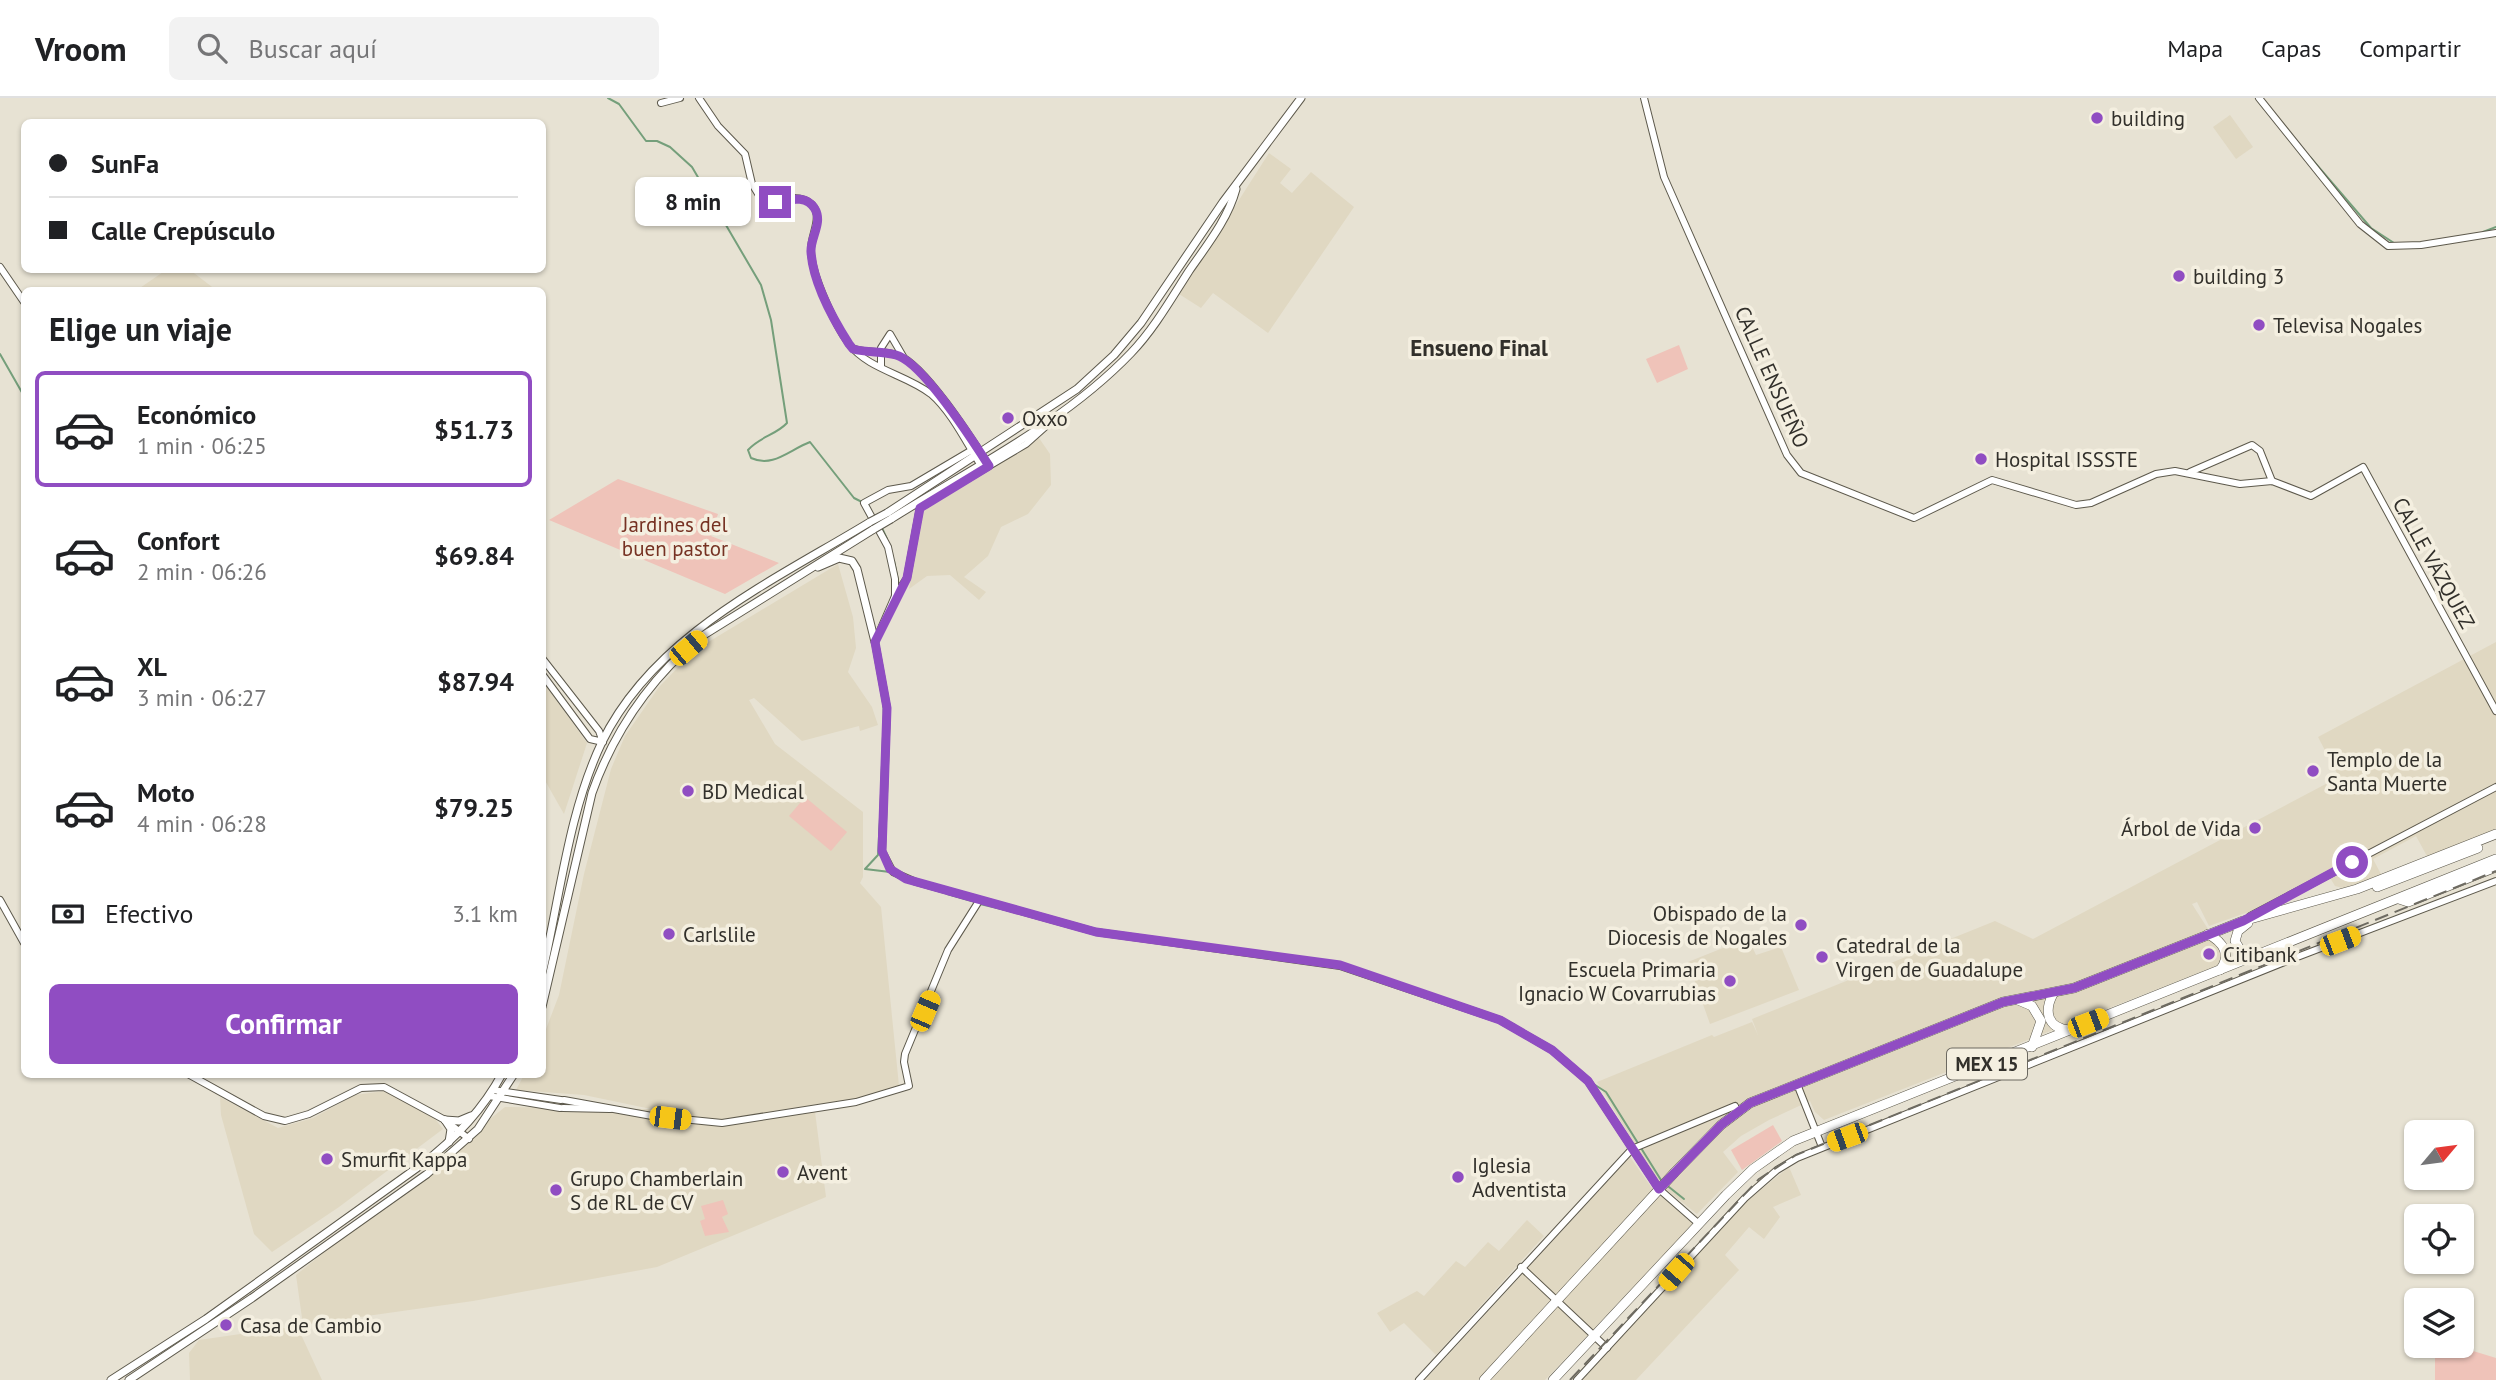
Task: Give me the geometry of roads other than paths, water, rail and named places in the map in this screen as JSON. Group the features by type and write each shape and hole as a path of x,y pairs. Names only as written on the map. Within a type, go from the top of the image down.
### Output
{"highway":[{"name":"MEX 15","path":"1484,1380 1659,1189 1738,1111 1797,1084 2015,999 2053,994 2243,921 2298,903 2357,889 2496,834"},
{"path":"2357,889 2379,887 2496,840"},
{"name":"MEX 15","path":"1553,1380 1726,1195 1770,1155 1816,1131 2032,1047 2399,898 2496,864"},
{"path":"2399,898 2449,883 2496,864"},
{"path":"2259,956 2241,951 2235,941 2238,931 2257,919 2298,903"},
{"path":"2208,934 2221,943 2226,952 2224,965 2219,971"},
{"path":"2032,1047 2053,994"},
{"path":"2015,999 2032,1006 2058,1028 2070,1030"}],"main road":[{"path":"546,956 572,837 603,742 640,687 694,633 918,498 1077,389 1114,355 1141,323 1223,202 1301,98"},
{"path":"980,458 1056,415 1092,391 1148,332 1231,208 1236,188"},
{"path":"546,989 579,843 604,758 615,735 646,692 685,650 872,526"},
{"path":"786,582 839,558 852,561 858,569 875,642"},
{"path":"603,742 615,735"},
{"path":"603,742 604,758"},
{"path":"111,1380 206,1319 449,1143 475,1114 500,1078"},
{"path":"129,1380 390,1201 469,1139 502,1096 512,1078"},
{"path":"445,1120 463,1120 475,1114"},
{"path":"445,1120 451,1129 449,1143"}],"street":[{"path":"661,103 680,98"},
{"path":"699,98 718,126 745,154 752,184 760,197 775,202 799,199 807,201 814,209 817,226 810,249 814,268 837,323 853,349 864,360 906,377 937,400 980,458"},
{"name":"CALLE ENSUEÑO","path":"1644,98 1664,177 1787,455 1801,473 1914,517 1992,480 2054,500 2084,506 2156,474 2190,472 2240,484 2272,481 2311,496 2363,467"},
{"path":"2259,98 2360,224 2388,246 2421,246 2496,233"},
{"path":"0,267 21,298"},
{"path":"881,367 879,353 890,334 906,360 944,401 980,458"},
{"path":"853,349 896,355 906,360"},
{"path":"906,377 913,368"},
{"path":"2190,472 2252,445 2260,452 2272,481"},
{"path":"895,596 888,547 864,503 888,489 911,486 980,458"},
{"path":"980,458 920,508 907,578 895,596 875,642 887,708 882,851 887,865 906,879 1096,932 1340,965 1492,1017 1533,1037 1588,1081 1659,1189 1699,1224"},
{"name":"CALLE VÁZQUEZ","path":"2363,467 2496,712"},
{"path":"911,486 918,498"},
{"path":"546,663 599,731 603,742 591,740 546,679"},
{"path":"546,671 553,672"},
{"path":"2243,921 2496,787"},
{"path":"1577,1380 1745,1198 1782,1166 1822,1147 2303,955 2496,881"},
{"path":"0,900 21,938"},
{"path":"491,1093 562,1104 604,1105 610,1109 722,1123 856,1102 909,1086 904,1062 948,950 979,901"},
{"path":"196,1078 278,1121 309,1114 352,1092 377,1086 398,1092 445,1120 469,1139"},
{"path":"1797,1084 1822,1147"},
{"path":"1419,1380 1632,1149 1735,1106"},
{"path":"1521,1267 1607,1348"}],"waterway":[{"path":"608,98 619,104 646,141 657,141 670,147 692,167 761,285 771,320 787,423 752,446 748,450 751,458 767,461 810,442 854,498 862,502"},
{"path":"2310,157 2371,228 2394,243"},
{"path":"2483,232 2496,227"},
{"path":"2405,248 2420,248"},
{"path":"0,354 21,391"},
{"path":"882,528 887,539"},
{"path":"894,561 899,586"},
{"path":"883,702 884,714"},
{"path":"880,818 878,855 865,869 890,872"},
{"path":"897,877 911,883"},
{"path":"947,894 975,902"},
{"path":"980,904 1026,915"},
{"path":"1311,959 1341,963 1377,975"},
{"path":"1435,995 1483,1011"},
{"path":"1501,1018 1515,1025"},
{"path":"1592,1083 1606,1092 1661,1180"},
{"path":"1669,1187 1684,1199"}],"railway":[{"path":"1570,1380 1759,1179 1796,1155 2496,871"}],"place":[{"name":"building","path":"2097,118"},
{"name":"building 3","path":"2179,276"},
{"name":"Televisa Nogales","path":"2259,325"},
{"name":"Oxxo","path":"1008,418"},
{"name":"Hospital ISSSTE","path":"1981,459"},
{"name":"Templo de la Santa Muerte","path":"2313,771"},
{"name":"BD Medical","path":"688,791"},
{"name":"Árbol de Vida","path":"2255,828"},
{"name":"Obispado de la Diocesis de Nogales","path":"1801,925"},
{"name":"Carlslile","path":"669,934"},
{"name":"Citibank","path":"2209,954"},
{"name":"Catedral de la Virgen de Guadalupe","path":"1822,957"},
{"name":"Escuela Primaria Ignacio W Covarrubias","path":"1730,981"},
{"name":"Smurfit Kappa","path":"327,1159"},
{"name":"Avent","path":"783,1172"},
{"name":"Iglesia Adventista","path":"1458,1177"},
{"name":"Grupo Chamberlain S de RL de CV","path":"556,1190"},
{"name":"Casa de Cambio","path":"226,1325"}],"district":[{"name":"Ensueno Final","path":"1479,347"}],"park label":[{"name":"Jardines del buen pastor","path":"675,536"}]}
